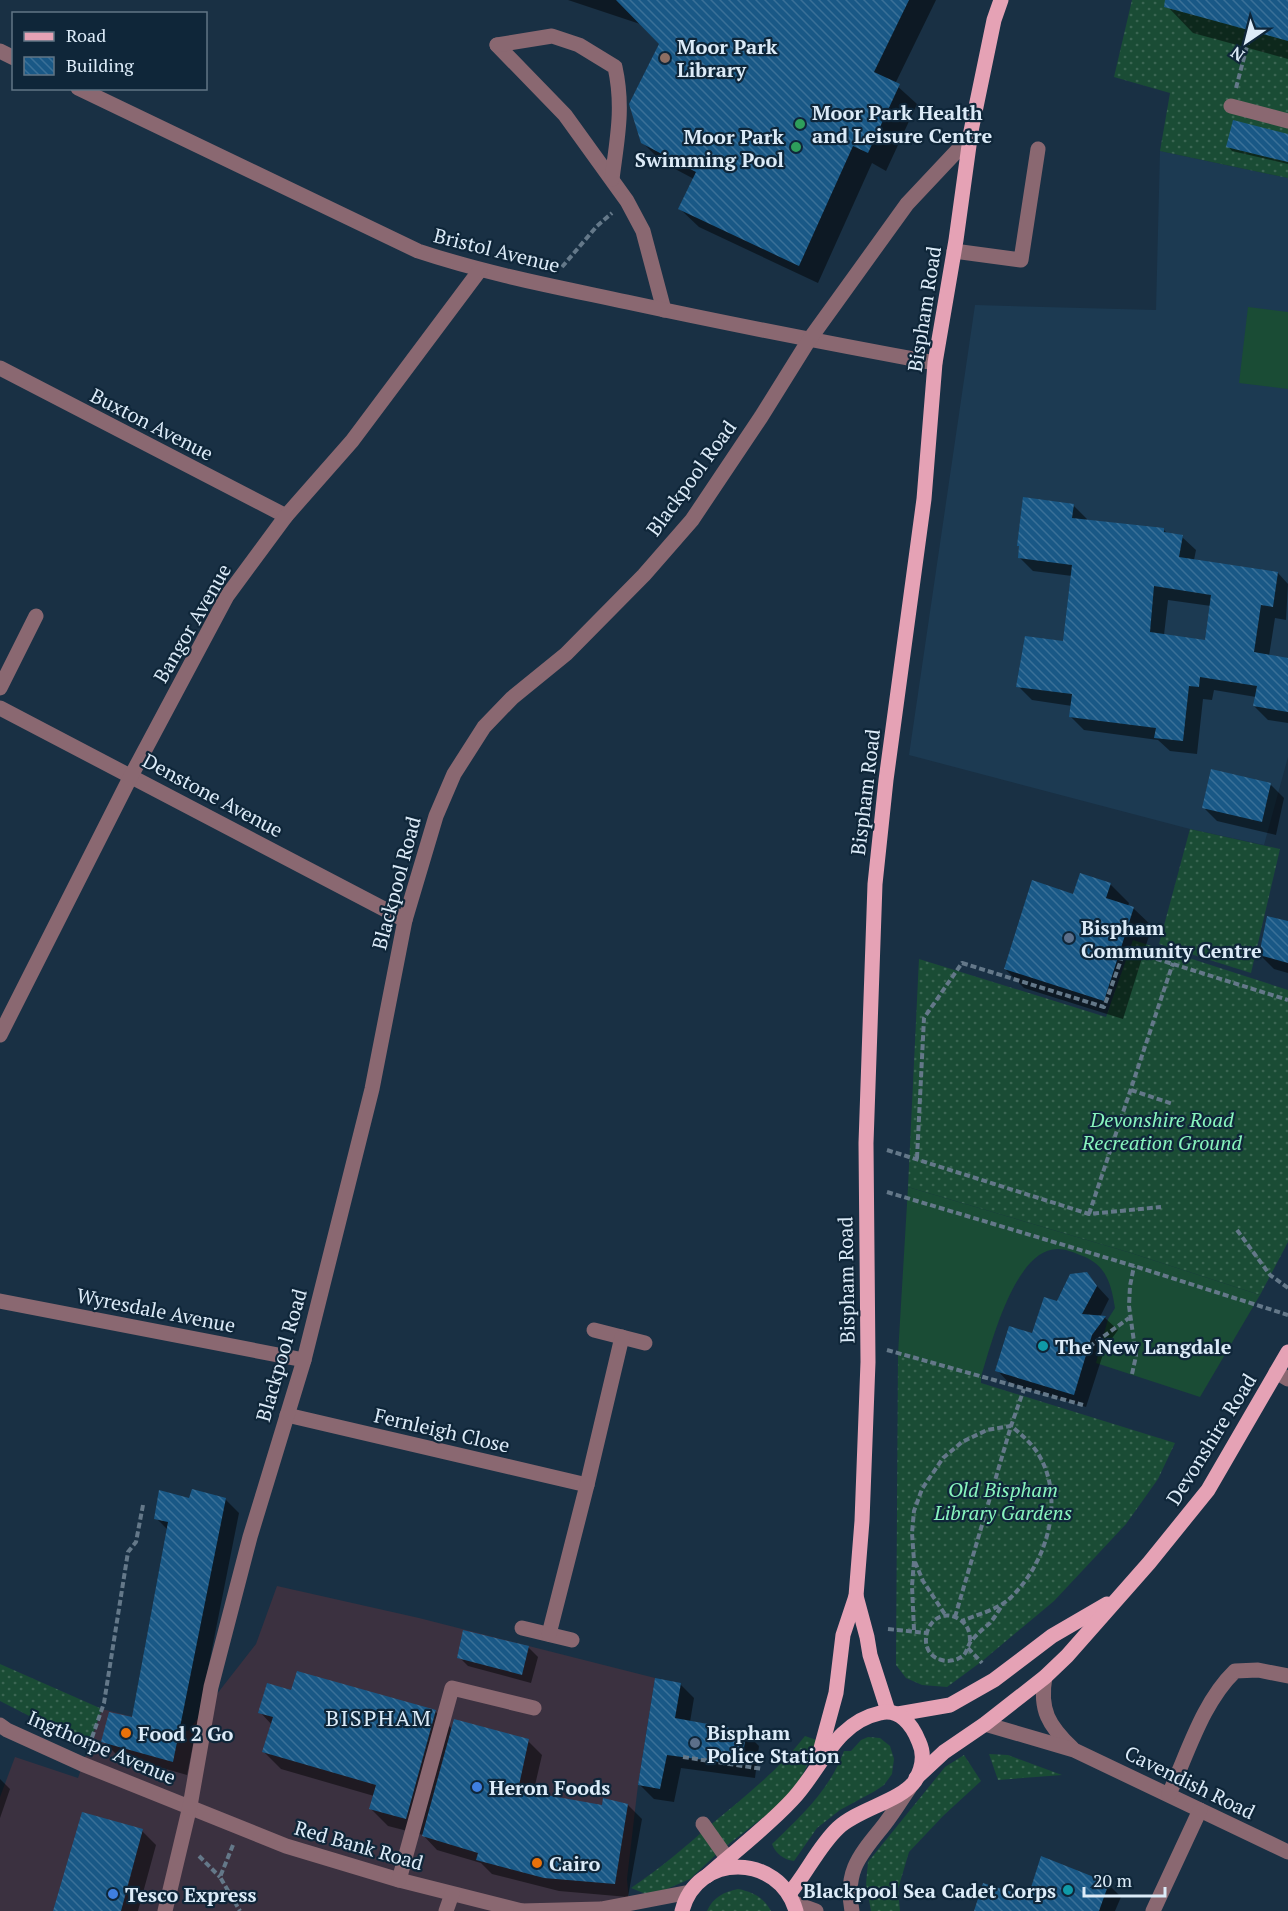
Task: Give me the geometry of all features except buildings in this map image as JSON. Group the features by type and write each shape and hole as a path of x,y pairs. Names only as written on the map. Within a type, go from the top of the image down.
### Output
{"main road":[{"name":"Bispham Road","path":"818,1764 836,1693 843,1635 856,1596 862,1521 868,1345 866,1143 875,884 887,773 924,499 935,363 970,137 1000,0"},
{"name":"Devonshire Road","path":"793,1903 814,1858 837,1829 853,1816 891,1799 914,1782 944,1752 986,1724 1046,1677 1067,1656 1184,1522 1208,1490 1282,1376 1288,1352"},
{"name":"Bispham Road","path":"856,1596 870,1655 893,1712"},
{"name":"Devonshire Road","path":"728,1863 793,1799 842,1734 855,1722 865,1716 950,1705 994,1680 1052,1636 1118,1598"},
{"path":"893,1712 915,1733 921,1744 921,1766 914,1782"},
{"path":"682,1911 690,1892 707,1876 728,1863 756,1869 769,1875 780,1883 793,1903"}],"street":[{"path":"612,179 621,93 615,67 579,45 552,36 497,45 565,115 627,201 643,231 664,310"},
{"name":"Bristol Avenue","path":"82,90 418,251 480,270 548,285 809,340 935,363"},
{"path":"1231,106 1288,121"},
{"name":"Blackpool Road","path":"165,1911 190,1806 211,1687 250,1537 304,1360 372,1089 405,920 436,816 454,774 484,728 512,698 566,654 644,575 692,519 761,417 809,340 907,204 970,137"},
{"path":"954,251 1021,260 1038,149"},
{"name":"Bangor Avenue","path":"0,1035 131,776 228,596 286,516 352,441 480,270"},
{"name":"Buxton Avenue","path":"0,368 286,516"},
{"path":"0,688 36,616"},
{"name":"Denstone Avenue","path":"0,708 405,920"},
{"name":"Wyresdale Avenue","path":"0,1301 304,1360"},
{"path":"594,1330 645,1343"},
{"path":"549,1634 622,1337"},
{"name":"Fernleigh Close","path":"287,1415 587,1485"},
{"path":"522,1628 572,1640"},
{"path":"1169,1794 1221,1684 1235,1671 1258,1670 1288,1676"},
{"name":"Cavendish Road","path":"1046,1677 1042,1691 1048,1719 1057,1733 1074,1750"},
{"path":"399,1880 452,1688 534,1708"},
{"name":"Cavendish Road","path":"986,1724 1074,1750 1288,1852"},
{"name":"Ingthorpe Avenue","path":"0,1725 82,1764 190,1806"},
{"path":"852,1911 849,1891 850,1877 857,1861 914,1782"},
{"name":"Red Bank Road","path":"190,1806 286,1846 399,1880 522,1911 601,1910 690,1892"},
{"path":"1153,1911 1200,1810"},
{"path":"703,1824 728,1863"},
{"path":"446,1911 452,1894"},
{"path":"793,1903 816,1911"}],"path":[{"path":"1231,106 1251,31"},
{"path":"548,285 597,226 627,201"},
{"path":"917,1158 924,1018 962,963 1104,1007 1125,949 1288,1000"},
{"path":"1089,1214 1173,963"},
{"path":"1131,1090 1173,1104"},
{"path":"866,1143 1089,1214 1161,1207"},
{"path":"866,1186 1134,1266 1288,1315"},
{"path":"1237,1230 1270,1275 1288,1288"},
{"path":"1132,1374 1136,1356 1129,1318 1130,1286 1134,1266"},
{"path":"1089,1347 1129,1318"},
{"path":"868,1345 1083,1406"},
{"path":"955,1617 1011,1425 1024,1389"},
{"path":"914,1630 912,1533 914,1511 922,1489 943,1458 962,1442 987,1430 1011,1425"},
{"path":"970,1641 967,1626 955,1617 946,1616 933,1621 926,1633 927,1648 937,1658 944,1661 959,1658 964,1654 970,1641 991,1622 1003,1604 1025,1581 1047,1540 1051,1517 1050,1492 1042,1462 1026,1438 1011,1425"},
{"path":"82,1764 104,1702 128,1552 136,1542 143,1505"},
{"path":"914,1561 923,1581 946,1616"},
{"path":"962,1621 1003,1604"},
{"path":"888,1629 926,1633"},
{"path":"683,1757 763,1769"},
{"path":"240,1911 220,1876 241,1828"}],"shaded area":[{"path":"1160,151 1288,178 1288,757 1264,845 1190,829 909,755 975,305 1156,310"},
{"path":"277,1586 419,1618 655,1678 638,1785 627,1879 630,1911 0,1911 0,1797 15,1757 78,1778 102,1709 188,1731 256,1644"}],"green space":[{"path":"1132,0 1288,0 1288,178 1160,151 1170,93 1114,77"},
{"path":"1248,307 1288,312 1288,389 1239,383"},
{"path":"1190,829 1280,849 1251,973 1159,944"},
{"name":"Devonshire Road Recreation Ground","path":"1133,940 1288,990 1288,1242 1260,1295 1131,1253 908,1187 919,959 1106,1017"},
{"path":"908,1187 1131,1253 1260,1295 1200,1397 1096,1363 1108,1319 1115,1308 1112,1290 1106,1276 1096,1264 1080,1255 1058,1249 1043,1253 1029,1264 1017,1281 998,1322 981,1377 898,1354"},
{"name":"Old Bispham Library Gardens","path":"898,1354 981,1377 981,1383 1175,1443 1158,1479 1126,1524 1054,1601 981,1662 947,1687 922,1685 906,1678 896,1665"},
{"path":"0,1664 102,1709 90,1742 41,1722 0,1701"},
{"path":"805,1736 819,1741 797,1786 782,1803 721,1850 690,1879 660,1892 646,1894 631,1888 674,1856 750,1792 784,1760"},
{"path":"868,1737 880,1738 890,1746 894,1759 892,1774 884,1785 840,1810 817,1828 794,1861 780,1856 772,1844 804,1813 822,1791 844,1751 851,1751 861,1740"},
{"path":"989,1754 1008,1755 1062,1775 998,1780"},
{"path":"964,1755 981,1781 909,1852 898,1889 900,1911 871,1911 866,1884 868,1862 945,1767"},
{"path":"738,1889 757,1896 771,1911 707,1911 712,1902 720,1896"}],"place":[{"name":"Moor Park Library","path":"665,58"},
{"name":"Moor Park Health and Leisure Centre","path":"800,124"},
{"name":"Moor Park Swimming Pool","path":"796,147"},
{"name":"Bispham Community Centre","path":"1069,938"},
{"name":"The New Langdale","path":"1043,1346"},
{"name":"Food 2 Go","path":"126,1733"},
{"name":"Bispham Police Station","path":"695,1743"},
{"name":"Heron Foods","path":"477,1787"},
{"name":"Cairo","path":"537,1863"},
{"name":"Blackpool Sea Cadet Corps","path":"1068,1890"},
{"name":"Tesco Express","path":"113,1894"}],"district":[{"name":"BISPHAM","path":"379,1717"}]}
